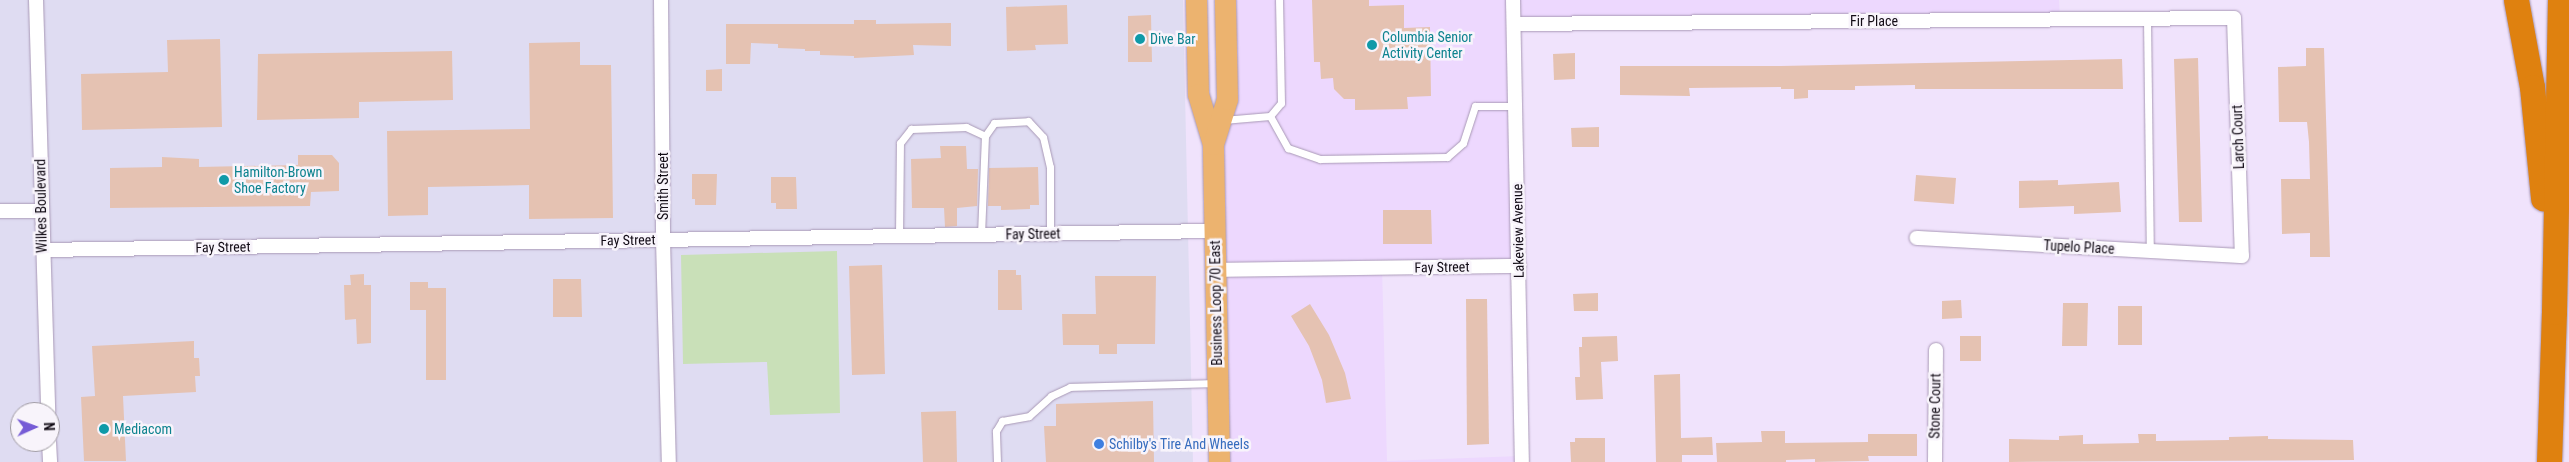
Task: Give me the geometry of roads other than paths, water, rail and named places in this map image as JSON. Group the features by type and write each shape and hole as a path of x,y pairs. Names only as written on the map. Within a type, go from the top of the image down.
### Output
{"highway":[{"path":"2516,0 2532,87 2554,312"},
{"path":"2549,462 2560,0"}],"main road":[{"name":"Business Loop 70 East","path":"1196,0 1198,94 1213,144 1219,462"},
{"name":"Business Loop 70 East","path":"1213,144 1227,100 1225,0"}],"street":[{"name":"Wilkes Boulevard","path":"36,0 48,402"},
{"name":"Smith Street","path":"661,0 663,240 669,462"},
{"name":"Lakeview Avenue","path":"1513,0 1522,462"},
{"name":"Fir Place","path":"1514,24 2234,18"},
{"name":"Larch Court","path":"2234,18 2242,256"},
{"path":"0,211 42,211"},
{"name":"Fay Street","path":"42,250 1215,231"},
{"name":"Tupelo Place","path":"1916,238 2242,256"},
{"name":"Fay Street","path":"1215,270 1519,266"},
{"name":"Stone Court","path":"1935,462 1936,350"}],"lane":[{"path":"1220,121 1270,116 1281,103 1279,0"},
{"path":"2147,18 2150,251"},
{"path":"1270,116 1288,148 1320,159 1447,157 1463,143 1475,106 1515,106"},
{"path":"981,235 985,136 994,123 1028,121 1043,137 1050,167 1050,234"},
{"path":"898,236 900,143 911,129 966,127 985,136"},
{"path":"997,462 996,431 1002,420 1029,416 1052,396 1070,387 1217,383"}],"place":[{"name":"Dive Bar","path":"1140,39"},
{"name":"Columbia Senior Activity Center","path":"1372,45"},
{"name":"Hamilton-Brown Shoe Factory","path":"224,180"},
{"name":"Mediacom","path":"104,429"},
{"name":"Schilby's Tire And Wheels","path":"1099,444"}]}
